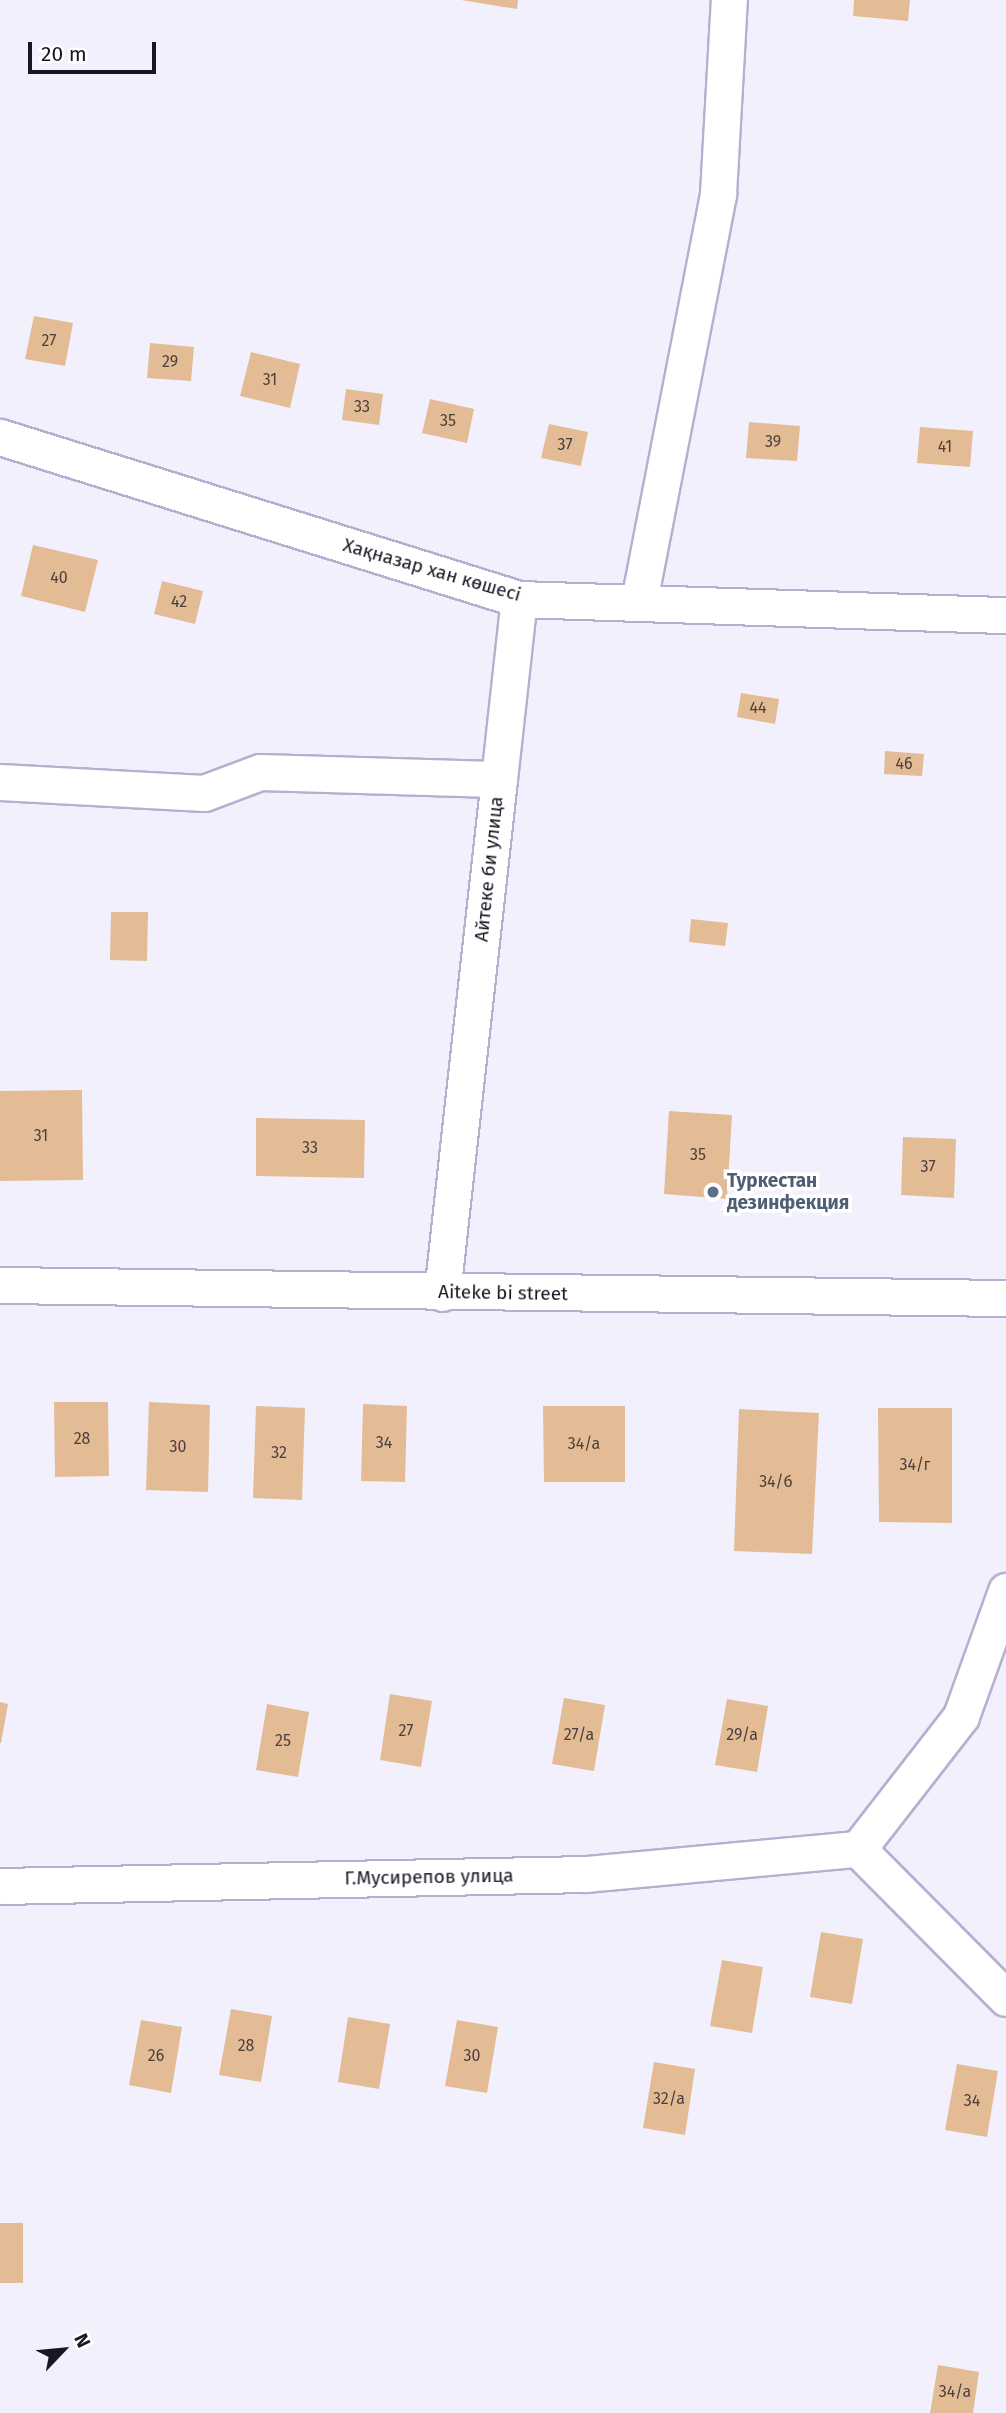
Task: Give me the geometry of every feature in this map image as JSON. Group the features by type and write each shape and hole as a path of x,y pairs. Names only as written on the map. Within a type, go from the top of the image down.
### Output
{"street":[{"path":"639,601 718,194 729,0"},
{"name":"Хақназар хан көшесі","path":"0,437 519,598 1006,615"},
{"path":"499,779 519,598"},
{"name":"Айтеке би улица","path":"0,782 204,793 260,772 499,779 442,1293"},
{"name":"Aiteke bi street","path":"0,1285 442,1293 1006,1298"},
{"path":"1006,1591 961,1716 858,1849 1006,1998"},
{"name":"Г.Мусирепов улица","path":"0,1886 586,1874 858,1849"}],"building":[{"path":"461,0 518,0 517,9"},
{"path":"854,0 910,0 908,21 853,16"},
{"path":"34,316 73,323 65,366 25,359"},
{"path":"150,343 194,347 191,381 147,378"},
{"path":"251,352 300,364 290,408 240,396"},
{"path":"346,389 383,394 379,425 342,420"},
{"path":"430,399 474,409 467,443 422,433"},
{"path":"749,422 800,426 797,461 746,458"},
{"path":"549,424 588,432 581,466 541,458"},
{"path":"920,427 973,431 970,467 917,463"},
{"path":"33,545 98,560 85,612 21,596"},
{"path":"162,581 203,591 195,624 154,614"},
{"path":"741,693 779,699 775,724 737,717"},
{"path":"885,751 924,754 922,776 884,774"},
{"path":"111,912 148,912 147,961 110,960"},
{"path":"691,919 728,923 725,946 689,942"},
{"path":"82,1090 83,1180 0,1181 0,1091"},
{"path":"669,1111 732,1115 727,1199 664,1194"},
{"path":"256,1118 365,1120 364,1178 256,1176"},
{"path":"903,1137 956,1139 954,1198 901,1195"},
{"path":"54,1402 108,1402 109,1476 55,1477"},
{"path":"149,1402 210,1405 208,1492 146,1490"},
{"path":"363,1404 407,1406 405,1482 361,1481"},
{"path":"256,1406 305,1408 302,1500 253,1498"},
{"path":"543,1406 625,1406 625,1482 544,1482"},
{"path":"878,1408 952,1408 952,1523 879,1522"},
{"path":"739,1409 819,1413 812,1554 734,1551"},
{"path":"390,1694 432,1701 421,1767 380,1760"},
{"path":"564,1698 605,1705 594,1771 552,1764"},
{"path":"727,1699 768,1706 757,1772 715,1765"},
{"path":"0,1702 8,1704 1,1743 0,1743"},
{"path":"267,1704 309,1712 298,1777 256,1770"},
{"path":"821,1932 863,1939 852,2004 810,1997"},
{"path":"722,1960 763,1967 752,2033 710,2026"},
{"path":"231,2009 272,2016 261,2082 219,2075"},
{"path":"348,2017 390,2024 379,2089 338,2082"},
{"path":"141,2020 182,2027 171,2093 129,2085"},
{"path":"457,2020 498,2027 487,2093 445,2086"},
{"path":"654,2062 695,2069 685,2135 643,2128"},
{"path":"957,2064 998,2071 987,2137 945,2130"},
{"path":"0,2223 23,2223 23,2283 0,2283"},
{"path":"938,2365 979,2372 973,2413 930,2413"}],"place":[{"name":"Туркестан дезинфекция","path":"713,1192"}]}
